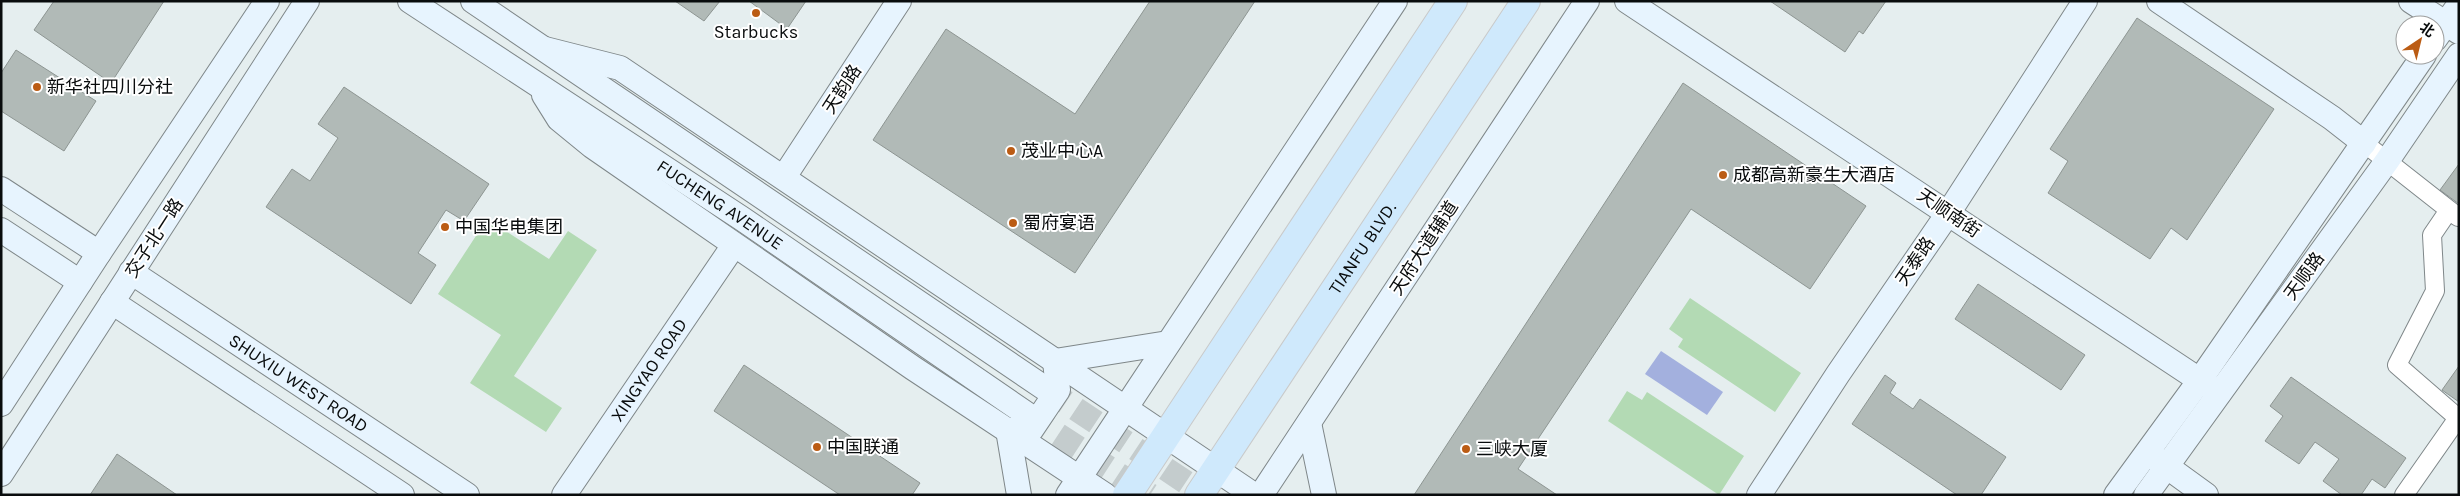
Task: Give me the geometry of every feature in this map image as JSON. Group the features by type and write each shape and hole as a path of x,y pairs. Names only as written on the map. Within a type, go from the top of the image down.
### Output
{"main road":[{"path":"1127,495 1453,1"},
{"name":"TIANFU BLVD.","path":"1199,495 1526,1"}],"street":[{"name":"交子北一路","path":"1,404 98,253 268,1"},
{"name":"交子北一路","path":"1,474 307,1"},
{"name":"FUCHENG AVENUE","path":"410,1 741,218 1028,415"},
{"name":"FUCHENG AVENUE","path":"473,1 1046,389"},
{"name":"天韵路","path":"784,177 899,1"},
{"path":"1074,486 1394,1"},
{"name":"天府大道辅道","path":"1261,495 1588,1"},
{"name":"天顺南街","path":"1627,1 1949,212 2219,393"},
{"name":"天泰路","path":"1759,495 1838,374 1949,212 2085,1"},
{"path":"2159,1 2332,118 2454,214 2432,235 2435,291 2397,365 2458,418 2404,495"},
{"path":"2411,1 2450,25"},
{"path":"545,49 620,68 1254,495"},
{"name":"天顺路","path":"2146,495 2387,161 2459,55"},
{"name":"天顺路","path":"2116,495 2200,380 2417,65"},
{"path":"538,86 559,119 592,146 734,245 1008,430 1074,486 1105,495"},
{"path":"1,189 98,253"},
{"path":"1,230 80,282"},
{"name":"XINGYAO ROAD","path":"564,495 734,245"},
{"name":"SHUXIU WEST ROAD","path":"131,272 467,495"},
{"name":"SHUXIU WEST ROAD","path":"112,302 402,495"},
{"path":"1055,361 1168,343"},
{"path":"1008,430 1031,430 1058,390 1055,361"},
{"path":"1309,423 1324,495"},
{"path":"1008,430 1019,495"},
{"path":"2147,451 2206,495"}],"green space":[{"path":"487,219 549,259 568,231 597,250 514,376 562,408 546,432 470,383 501,335 438,294"},
{"path":"1690,298 1801,373 1775,412 1678,347 1683,339 1669,329"},
{"path":"1627,391 1642,400 1647,392 1744,456 1719,495 1608,421"}],"water":[{"path":"1661,351 1723,392 1707,415 1645,374"}],"building":[{"path":"54,1 164,1 111,83 34,30"},
{"path":"675,1 720,1 704,21"},
{"path":"749,1 806,1 787,29"},
{"name":"茂业中心A","path":"1150,1 1255,1 1075,273 873,140 946,29 1075,114"},
{"path":"1770,1 1886,1 1863,34 1859,31 1845,52"},
{"path":"2137,18 2274,109 2187,240 2171,228 2150,259 2048,193 2068,161 2050,149"},
{"name":"新华社四川分社","path":"16,50 96,101 64,151 1,111 1,73"},
{"path":"1683,83 1866,206 1810,289 1691,209 1518,469 1557,495 1414,495"},
{"path":"344,87 489,184 464,221 446,210 418,253 436,265 411,304 266,207 292,169 310,181 338,138 318,124"},
{"path":"2459,164 2459,204 2440,190"},
{"path":"1978,284 2085,355 2061,390 1955,319"},
{"name":"中国联通","path":"744,365 920,483 912,495 840,495 714,411"},
{"path":"2459,366 2459,402 2442,390"},
{"path":"1885,375 1896,383 1890,393 1913,409 1920,399 2006,457 1981,495 1957,495 1852,424"},
{"path":"2291,377 2406,458 2385,488 2372,479 2361,495 2342,495 2323,481 2339,459 2315,442 2299,464 2265,441 2283,416 2270,406"},
{"path":"117,454 177,495 90,495"}],"tunnel":[{"path":"1046,389 1205,495"},
{"path":"1028,415 1150,495"}],"place":[{"name":"Starbucks","path":"756,13"},
{"name":"新华社四川分社","path":"37,87"},
{"name":"茂业中心A","path":"1011,151"},
{"name":"成都高新豪生大酒店","path":"1723,175"},
{"name":"蜀府宴语","path":"1013,223"},
{"name":"中国华电集团","path":"445,227"},
{"name":"中国联通","path":"817,447"},
{"name":"三峡大厦","path":"1466,449"}]}
